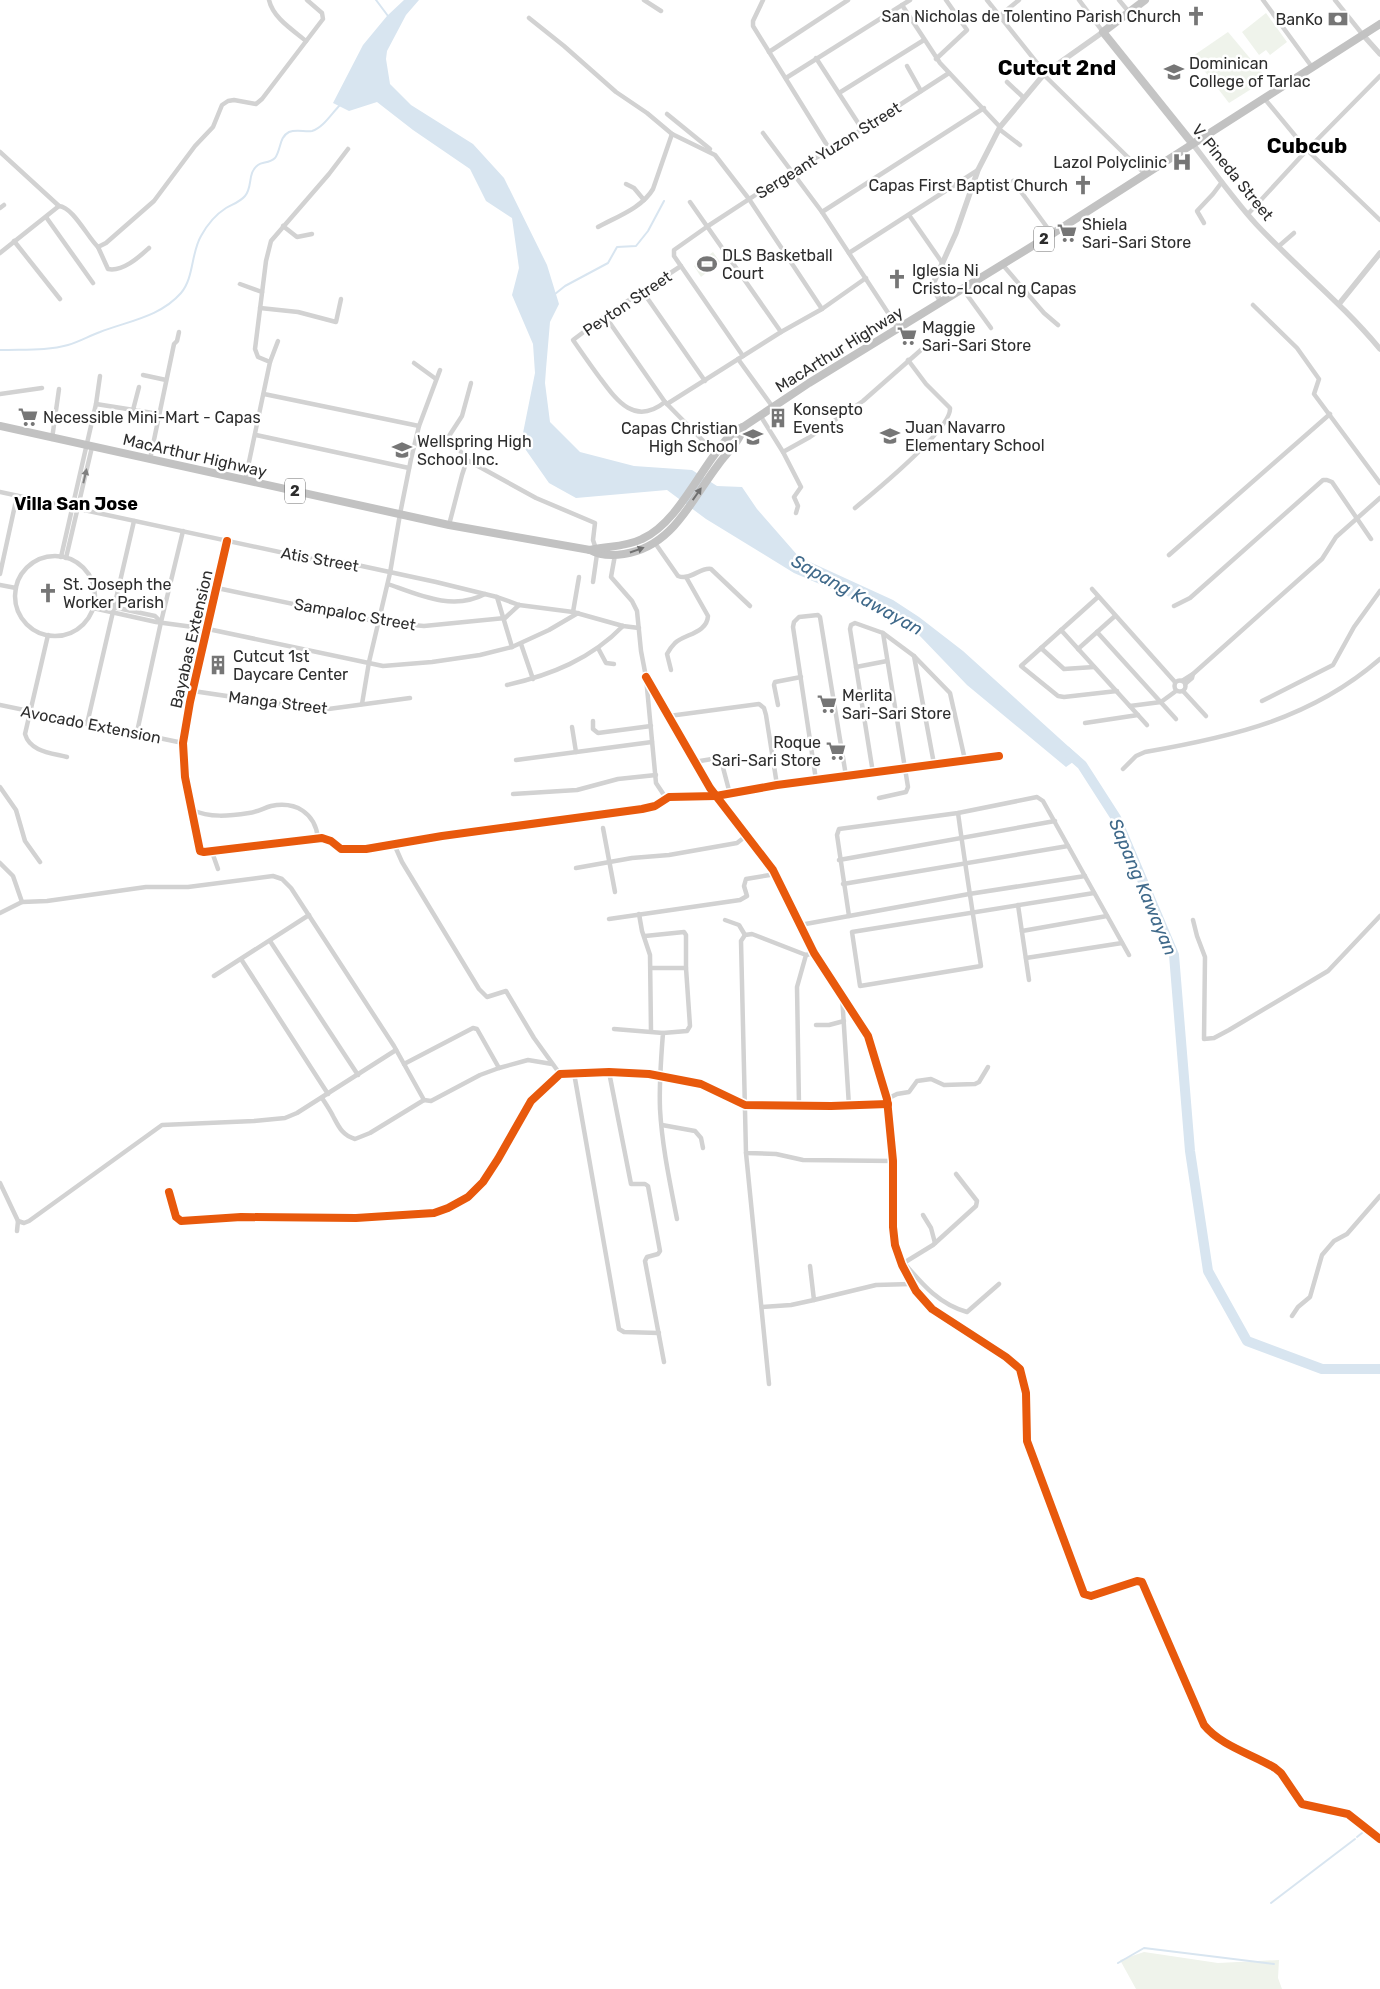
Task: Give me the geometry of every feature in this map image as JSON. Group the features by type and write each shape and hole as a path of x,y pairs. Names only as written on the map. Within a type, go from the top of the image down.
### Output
{"highway":[{"name":"MacArthur Highway","path":"594,551 626,546 644,539 669,518 712,457 736,430 962,288 1052,234 1144,173 1380,24"},
{"name":"MacArthur Highway","path":"0,426 449,525 614,556 630,553 654,543 677,524 718,464 742,434 743,427"}],"main road":[{"path":"1103,32 1143,1"},
{"name":"V. Pineda Street","path":"1103,32 1192,143"}],"street":[{"path":"269,0 276,14 306,42"},
{"path":"98,247 114,237 154,201 195,146 213,127 222,105 234,100 249,104 260,102 323,18 322,13 307,0"},
{"path":"644,0 662,11"},
{"path":"763,0 752,24 830,150"},
{"path":"769,52 848,0"},
{"path":"786,78 910,0"},
{"path":"936,59 967,30 946,0"},
{"path":"986,0 1045,74 1144,173"},
{"path":"1006,24 1008,22 1002,14 1019,0"},
{"name":"V. Pineda Street","path":"1079,0 1103,32"},
{"path":"1119,0 1129,12"},
{"path":"1263,0 1312,67"},
{"path":"1335,0 1380,54"},
{"path":"902,5 936,59 984,108 1000,128 1020,145"},
{"path":"529,18 572,52 616,92 672,134 712,152"},
{"path":"941,302 933,288 935,279 956,233 978,170 1000,128 1045,74 1103,32"},
{"path":"839,93 924,40"},
{"path":"816,58 862,129"},
{"path":"906,66 921,91"},
{"name":"Sergeant Yuzon Street","path":"681,266 674,256 674,250 792,171 830,150 949,73"},
{"path":"1248,214 1380,76"},
{"path":"1007,82 1024,97"},
{"path":"1264,97 1308,150 1380,220"},
{"path":"822,212 984,108"},
{"path":"666,114 706,144 750,199 822,309"},
{"path":"763,133 822,212 898,328"},
{"path":"598,227 644,200 653,190 672,134"},
{"name":"V. Pineda Street","path":"1192,143 1248,214 1361,325 1380,349"},
{"path":"270,362 258,356 255,349 271,241 348,149"},
{"path":"0,152 59,206 63,206 72,215 98,247 108,269 113,270 133,262 149,248"},
{"path":"849,252 978,170"},
{"path":"1013,181 1052,234"},
{"path":"1204,223 1197,211 1222,182"},
{"path":"626,184 634,188 644,200"},
{"path":"690,202 781,332"},
{"path":"0,253 59,206"},
{"path":"909,215 943,264"},
{"path":"46,217 93,283"},
{"path":"284,226 297,237 312,234"},
{"path":"1279,246 1294,233"},
{"path":"14,241 60,300"},
{"path":"1339,304 1380,254"},
{"path":"1002,264 1039,307 1058,325"},
{"path":"681,266 772,406"},
{"name":"Peyton Street","path":"666,403 645,412 638,412 626,407 608,389 573,340 605,316 681,266"},
{"path":"666,403 822,309 866,278"},
{"path":"240,284 262,292"},
{"path":"962,288 991,328"},
{"path":"643,292 705,381"},
{"path":"260,308 298,312 336,322 341,299"},
{"path":"1253,305 1297,348 1315,372 1318,379 1314,394 1380,483"},
{"path":"605,316 666,403 712,457"},
{"path":"150,459 166,380 179,332"},
{"path":"245,481 270,362 278,341"},
{"path":"783,452 857,405 930,342"},
{"path":"855,508 894,475 942,426 949,415 950,408 926,384 908,360"},
{"path":"414,363 436,379"},
{"path":"362,704 369,662 390,574 409,468 419,426 440,370"},
{"path":"143,375 166,380"},
{"path":"64,557 89,446 100,376"},
{"path":"471,383 462,416 449,436 467,460 536,498 595,523 593,582"},
{"path":"133,410 140,386"},
{"path":"0,394 42,388"},
{"path":"52,439 59,389"},
{"path":"264,394 419,426"},
{"path":"96,404 159,414"},
{"path":"760,414 801,487 794,497 798,506 796,513"},
{"path":"1169,555 1330,414"},
{"path":"256,435 409,468"},
{"path":"449,525 467,460"},
{"path":"1174,606 1190,598 1323,480 1332,482 1371,539"},
{"name":"Atis Street","path":"0,492 312,560 320,557 390,574 497,596 519,605 576,613 623,626 639,628"},
{"path":"0,574 17,496"},
{"path":"1092,589 1175,682 1183,683 1192,678 1193,674 1322,559 1336,537 1380,498"},
{"path":"87,724 134,521"},
{"path":"137,732 183,531"},
{"name":"Bayabas Extension","path":"212,852 200,850 185,777 183,743 227,541"},
{"path":"654,543 678,576 686,577 706,568 711,569 750,606"},
{"path":"52,556 64,557 84,569 91,579 94,591 94,605 88,618 76,630 59,636 48,635 36,631 26,623 19,612 16,588 21,576 29,566 39,559 52,556"},
{"path":"614,556 611,576 637,611 641,652 646,677 656,783 666,798"},
{"path":"94,605 155,616 161,622 208,629 383,666 432,662 480,655 521,644 549,630 576,613 579,577"},
{"path":"671,670 667,654 671,648 675,643 700,630 708,621 708,616 686,577"},
{"path":"388,584 439,600 462,602 485,594"},
{"path":"0,585 16,588"},
{"name":"Sampaloc Street","path":"217,588 379,622 424,626 504,618"},
{"path":"1262,701 1333,665 1354,626 1380,590"},
{"path":"497,596 512,647"},
{"path":"1098,597 1021,666 1058,696 1064,697 1117,691"},
{"path":"504,618 519,605"},
{"path":"816,780 794,622 799,617 818,615 820,617 846,776"},
{"path":"1078,649 1116,616"},
{"path":"873,773 850,629 855,623 883,633 914,656 950,693 965,760"},
{"path":"507,685 533,679 572,664 612,638 623,626"},
{"path":"1061,630 1146,725"},
{"path":"1097,632 1176,719"},
{"path":"879,798 908,790 883,633"},
{"path":"48,635 25,734 30,744 35,748 67,757"},
{"path":"521,644 533,679"},
{"path":"598,648 606,663 614,664"},
{"path":"1041,648 1064,669 1094,667"},
{"path":"914,656 934,764"},
{"path":"1123,769 1136,756 1145,752 1203,742 1239,733 1302,710 1339,689 1380,659"},
{"path":"856,667 888,661"},
{"path":"646,677 694,762 716,796 776,874 814,953 868,1036 888,1101 893,1161 893,1227 895,1245 911,1284 932,1309 1006,1357 1020,1370 1026,1400 1027,1441 1084,1594 1091,1596 1137,1581 1142,1582 1204,1725 1208,1730 1221,1740 1281,1773 1302,1804 1348,1814 1380,1839"},
{"path":"778,704 775,682 801,677"},
{"path":"1175,682 1174,687 1176,691"},
{"path":"1183,683 1183,691 1206,716"},
{"name":"Manga Street","path":"193,691 321,710 410,698"},
{"path":"1130,706 1161,702 1176,691 1183,691"},
{"path":"669,716 759,704 764,708 766,714 778,785"},
{"name":"Avocado Extension","path":"0,705 183,743"},
{"path":"1085,723 1138,715"},
{"path":"593,720 593,729 598,733 651,726"},
{"path":"572,727 576,752"},
{"path":"516,760 652,742"},
{"path":"218,870 212,852 318,838 326,838 344,850 366,849 642,809 655,806 666,798 716,796 778,785 999,756"},
{"path":"694,762 718,758 721,760 730,794"},
{"path":"513,794 577,790 618,779 656,775"},
{"path":"0,787 16,810 25,842 40,862"},
{"path":"849,916 837,835 839,829 958,814 1037,796 1043,801 1128,955"},
{"path":"194,819 204,815 233,815 252,812 272,806 299,807 310,816 317,830 318,838"},
{"path":"192,810 204,815"},
{"path":"958,814 969,894 972,912 981,966 860,986 852,932 972,912 1094,893"},
{"path":"840,860 1054,821"},
{"path":"603,828 615,892"},
{"path":"576,868 737,843 746,836"},
{"path":"394,844 402,862 479,989 487,997 506,991 560,1074"},
{"path":"844,884 1068,846"},
{"path":"0,863 13,876 22,902"},
{"path":"609,918 740,900 747,896 744,886 746,878 776,874"},
{"path":"0,913 22,902 47,901 146,887 188,887 273,876 282,879 287,883 309,915 396,1050 424,1100"},
{"path":"800,925 969,894 1085,876"},
{"path":"1018,905 1029,980"},
{"path":"639,914 642,931 650,955 651,1031"},
{"path":"214,976 309,915"},
{"path":"1022,931 1107,916"},
{"path":"1193,920 1205,958 1204,1039 1214,1038 1229,1030 1322,976 1340,960 1380,916"},
{"path":"725,920 739,925 745,935"},
{"path":"614,1029 663,1033 687,1031 690,1026 686,938 684,932 645,936"},
{"path":"769,1384 746,1153 741,941 745,935 752,934 806,956 814,953"},
{"path":"270,941 358,1074"},
{"path":"1026,958 1122,943"},
{"path":"799,1105 797,987 806,956"},
{"path":"241,959 328,1094"},
{"path":"650,968 686,968"},
{"path":"842,994 849,1106"},
{"path":"816,1025 829,1025 844,1021"},
{"path":"404,1064 473,1028 477,1029 499,1068"},
{"path":"663,1033 660,1076 662,1125 664,1146 678,1219"},
{"path":"18,1221 24,1224 29,1221 162,1125 285,1118 297,1114 396,1050"},
{"path":"322,1098 333,1114 339,1129 355,1140 424,1100 432,1100 480,1075 528,1060 552,1064"},
{"path":"169,1192 174,1213 181,1221 241,1217 356,1218 434,1213 458,1204 483,1182 531,1102 560,1074 610,1072 660,1076 701,1084 745,1105 849,1106 888,1101 897,1094 909,1092 917,1081 931,1079 944,1084 975,1084 979,1082 988,1067"},
{"path":"574,1072 619,1328 624,1332 659,1333"},
{"path":"610,1072 631,1184 646,1184 648,1186 660,1251 658,1254 647,1257 645,1261 664,1362"},
{"path":"662,1125 695,1131 701,1138 703,1148"},
{"path":"746,1153 776,1154 803,1160 893,1161"},
{"path":"903,1264 935,1243 977,1203 956,1174"},
{"path":"0,1183 18,1221 17,1231"},
{"path":"1292,1316 1298,1307 1310,1297 1322,1255 1334,1241 1346,1234 1380,1196"},
{"path":"923,1215 932,1230 935,1243"},
{"path":"903,1264 939,1299 948,1305 968,1312 998,1284"},
{"path":"810,1266 814,1300"},
{"path":"762,1307 814,1300 876,1285 911,1284"}],"shaded area":[{"path":"1266,13 1287,42 1270,55 1266,50 1259,55 1242,32"},
{"path":"1228,32 1264,75 1264,81 1229,103 1193,56"},
{"name":"DLS Basketball Court","path":"713,252 720,262 701,277 694,266"},
{"path":"1144,1952 1218,1963 1279,1960 1278,1978 1282,1989 1136,1989 1120,1960"}],"water":[{"path":"404,0 419,0 406,15 387,51 386,59 390,84 411,105 473,144 504,178 547,265 559,304 550,322 546,369 545,383 550,422 580,452 634,466 692,470 717,486 742,487 757,509 799,557 893,600 919,617 963,651 1080,757 1066,767 967,685 919,635 873,607 794,573 706,519 667,490 576,498 549,483 521,443 535,373 533,344 512,295 519,268 512,218 486,201 470,169 413,130 377,102 349,111 333,103 363,45 387,16"}],"waterway":[{"path":"376,0 388,16"},
{"path":"0,350 43,349 68,345 154,313 173,301 185,287 195,250 203,232 218,214 245,196 255,168 275,158 286,134 292,131 312,131 316,129 324,124 340,105"},
{"path":"555,294 565,286 608,263 617,247 636,246 648,231 664,201"},
{"name":"Sapang Kawayan","path":"1066,751 1082,765 1116,818 1174,955 1190,1151 1208,1271 1247,1341 1322,1369 1380,1369"},
{"path":"1357,1837 1362,1833"},
{"path":"1271,1903 1355,1839"},
{"path":"1118,1963 1144,1948 1274,1964"}],"cycle path":[{"path":"227,541 190,702 183,743 185,777 200,851 322,838 331,841 341,849 366,849 442,836 642,809 655,806 669,797 716,796 777,785 999,756"},
{"path":"646,677 710,788 773,870 814,953 868,1036 887,1099 893,1161 893,1227 895,1245 902,1265 916,1291 932,1309 1006,1357 1020,1369 1026,1393 1027,1441 1084,1594 1091,1596 1137,1581 1142,1582 1204,1725 1219,1739 1275,1768 1281,1773 1302,1804 1348,1814 1380,1839"},
{"path":"169,1192 176,1217 181,1221 241,1217 356,1218 434,1213 468,1197 483,1182 531,1101 560,1074 609,1072 649,1074 701,1084 745,1105 831,1106 888,1104"}],"place":[{"name":"San Nicholas de Tolentino Parish Church","path":"1196,16"},
{"name":"BanKo","path":"1338,19"},
{"name":"Dominican College of Tarlac","path":"1174,72"},
{"name":"Lazol Polyclinic","path":"1182,162"},
{"name":"Capas First Baptist Church","path":"1083,185"},
{"name":"Shiela Sari-Sari Store","path":"1067,233"},
{"name":"DLS Basketball Court","path":"707,264"},
{"name":"Iglesia Ni Cristo-Local ng Capas","path":"897,279"},
{"name":"Maggie Sari-Sari Store","path":"907,336"},
{"name":"Necessible Mini-Mart - Capas","path":"28,417"},
{"name":"Konsepto Events","path":"778,418"},
{"name":"Juan Navarro Elementary School","path":"890,436"},
{"name":"Capas Christian High School","path":"753,437"},
{"name":"Wellspring High School Inc.","path":"402,450"},
{"name":"St. Joseph the Worker Parish","path":"48,593"},
{"name":"Cutcut 1st Daycare Center","path":"218,665"},
{"name":"Merlita Sari-Sari Store","path":"827,704"},
{"name":"Roque Sari-Sari Store","path":"836,751"}],"district":[{"name":"Cutcut 2nd","path":"1057,68"},
{"name":"Cubcub","path":"1307,146"},
{"name":"Villa San Jose","path":"76,504"}]}
